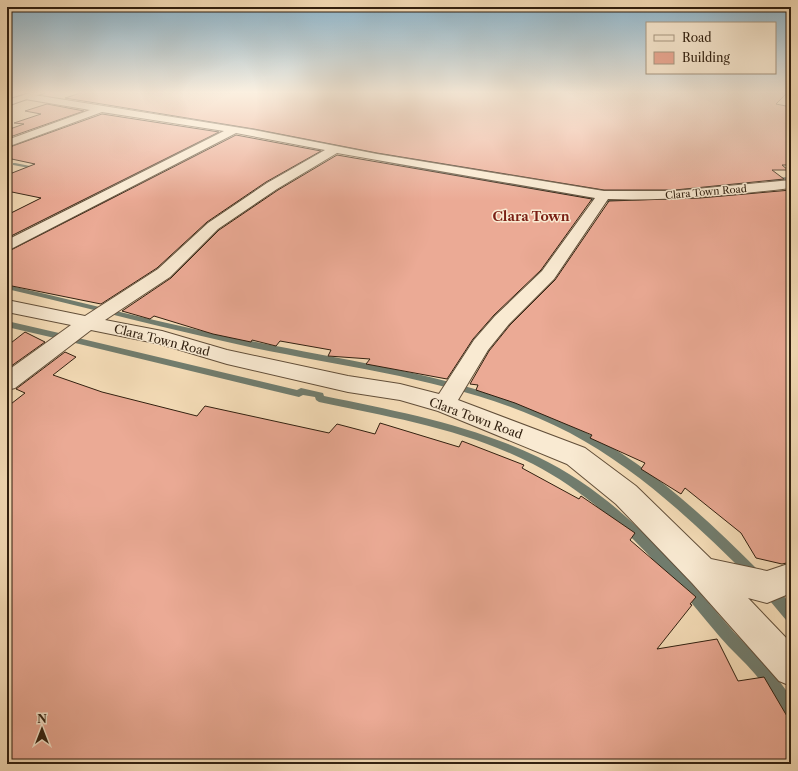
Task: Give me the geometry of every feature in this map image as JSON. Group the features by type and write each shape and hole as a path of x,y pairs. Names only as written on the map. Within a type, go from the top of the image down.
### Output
{"street":[{"path":"7,144 46,129"},
{"name":"Clara Town Road","path":"214,129 604,196 634,197 699,194 791,184"},
{"path":"7,246 231,132"},
{"path":"7,382 87,323 164,273 213,226 272,186 335,149"},
{"path":"444,404 481,345 508,314 548,275 604,196"},
{"name":"Clara Town Road","path":"7,306 162,338 227,357 348,384 400,392 444,404 576,456 626,495 703,572 791,669"},
{"path":"703,572 767,587 791,578"}],"building":[{"path":"10,129 33,129 7,138 7,130"},
{"path":"60,129 199,129 219,132 7,238 7,215 41,198 7,191 7,175 35,164 7,158 7,148"},
{"path":"254,129 791,129 791,165 782,165 788,170 772,170 784,179 675,190 604,190 377,153"},
{"path":"236,135 321,151 266,182 207,222 157,268 101,304 7,285 7,252"},
{"path":"337,155 592,199 541,270 494,315 473,339 447,379 366,364 370,359 328,356 331,350 280,341 276,346 252,340 251,342 213,334 154,316 150,319 122,311 171,278 219,230 278,190"},
{"path":"791,190 791,562 782,564 756,558 741,533 685,488 681,494 641,469 645,463 590,438 592,435 515,403 476,390 478,385 470,384 489,351 510,325 555,280 609,201 700,198"},
{"path":"25,332 45,342 7,369 7,346"},
{"path":"65,352 76,357 53,375 102,392 197,416 205,406 329,433 337,424 375,434 380,423 459,447 462,441 524,465 522,468 579,499 581,496 635,533 630,540 696,597 690,604 692,605 657,649 717,639 738,681 764,677 791,723 791,764 7,764 7,407 25,393 16,389"}],"waterway":[{"path":"285,131 297,138 387,155"},
{"path":"308,146 337,153"},
{"path":"407,158 484,171 499,171"},
{"path":"379,160 597,200 626,201"},
{"path":"15,164 40,169"},
{"path":"768,180 791,179"},
{"path":"7,287 255,345 417,377 457,387 535,413 598,444 647,477 692,514 755,575"},
{"path":"7,324 59,336"},
{"path":"74,340 299,394 301,391 320,395 319,398 402,416 456,430 510,449 536,461 565,477 592,496 618,517 642,540 665,563 735,643 760,669 791,710"},
{"path":"770,590 791,615"}],"district":[{"name":"Clara Town","path":"531,216"}]}
